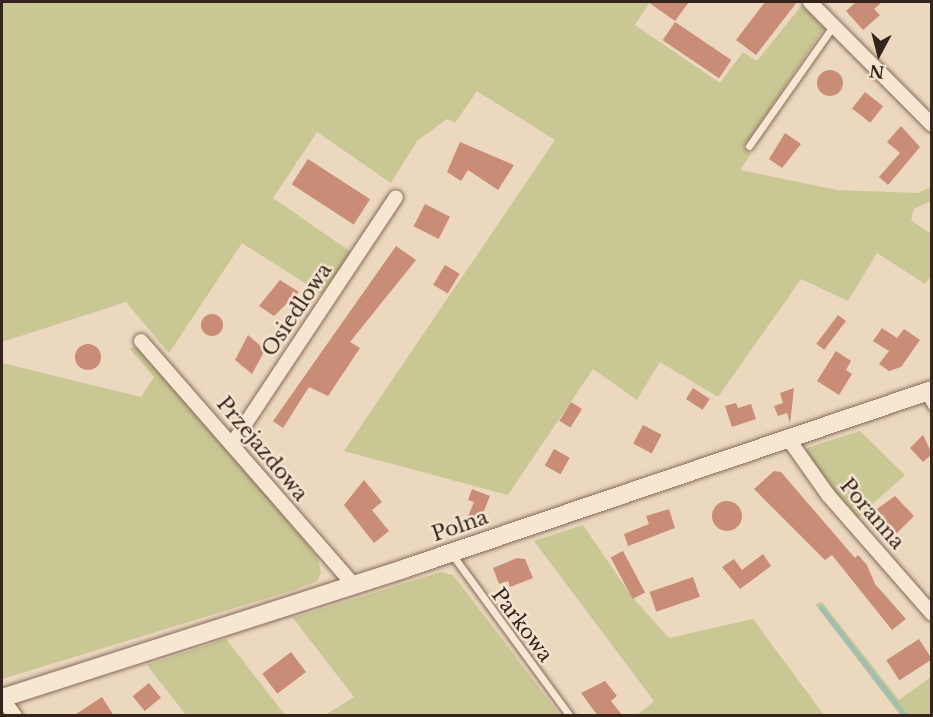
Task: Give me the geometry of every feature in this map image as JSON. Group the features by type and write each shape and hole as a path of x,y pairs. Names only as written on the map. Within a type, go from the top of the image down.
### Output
{"street":[{"path":"810,2 932,125"},
{"name":"Osiedlowa","path":"232,444 396,197"},
{"name":"Przejazdowa","path":"141,340 352,584"},
{"name":"Polna","path":"2,698 452,553 787,437 929,396"},
{"name":"Poranna","path":"787,437 828,495 932,614"},
{"path":"2,698 15,716"}],"lane":[{"path":"749,146 834,26"},
{"name":"Parkowa","path":"452,553 570,716"}],"shaded area":[{"path":"2,2 650,2 635,25 720,83 743,52 757,61 802,5 824,28 744,147 751,154 740,170 837,190 918,193 931,187 931,201 914,209 911,220 931,234 931,275 925,284 877,253 848,301 801,279 718,397 660,362 637,400 593,369 508,495 344,451 555,140 477,91 455,123 447,119 417,141 391,183 317,132 273,198 351,252 322,294 242,243 169,353 126,302 2,342"},
{"path":"137,346 200,411 318,558 321,573 317,581 294,590 2,679 2,363 141,397 154,377 130,349"},
{"path":"860,431 905,475 857,518 804,457 807,448"},
{"path":"583,525 633,598 669,638 753,619 824,715 637,715 654,701 534,541"},
{"path":"441,572 453,575 560,715 325,715 354,697 293,618"},
{"path":"822,602 899,700 931,677 931,715 900,715 815,604"},
{"path":"226,639 285,715 186,715 147,665"}],"building":[{"path":"648,2 689,2 675,21"},
{"path":"765,2 797,2 756,55 736,40"},
{"path":"856,2 882,2 874,9 880,15 863,30 846,11"},
{"path":"675,22 731,60 719,78 663,40"},
{"path":"830,70 839,74 843,83 839,92 830,96 821,92 817,83 821,74"},
{"path":"865,92 883,106 870,123 852,109"},
{"path":"901,126 920,147 888,185 879,177 900,153 887,142"},
{"path":"785,133 801,144 782,168 769,159"},
{"path":"460,142 514,165 498,190 468,170 461,181 447,172"},
{"path":"308,159 370,199 354,224 292,184"},
{"path":"425,204 450,217 439,239 414,226"},
{"path":"396,246 416,260 350,342 360,348 328,396 309,387 283,428 273,421"},
{"path":"445,265 460,274 448,293 433,285"},
{"path":"280,280 299,292 274,316 259,306"},
{"path":"212,314 220,317 223,325 220,333 212,336 204,333 201,325 204,317"},
{"path":"838,315 846,321 824,350 816,344"},
{"path":"882,328 897,338 904,329 920,340 901,367 889,371 879,364 889,351 873,341"},
{"path":"248,335 265,350 252,374 235,360"},
{"path":"88,344 98,347 101,357 98,367 88,370 78,367 75,357 78,347"},
{"path":"836,351 851,361 846,370 852,374 839,395 817,381"},
{"path":"693,388 710,399 703,410 686,399"},
{"path":"794,388 790,423 787,413 778,416 774,406 783,403 780,393"},
{"path":"571,402 582,409 570,428 559,421"},
{"path":"736,403 738,408 751,404 756,419 732,427 725,406"},
{"path":"643,425 662,435 652,453 633,444"},
{"path":"923,435 932,454 923,462 910,448"},
{"path":"554,449 570,458 561,474 545,466"},
{"path":"774,471 781,472 855,558 858,555 867,565 875,584 906,619 892,630 832,555 825,560 754,489"},
{"path":"364,480 382,502 372,510 389,531 374,543 344,505"},
{"path":"472,489 490,496 479,523 467,519 474,502 468,500"},
{"path":"895,496 914,516 897,533 876,521 882,516 877,509"},
{"path":"727,501 738,505 742,516 738,527 727,531 716,527 712,516 716,505"},
{"path":"669,509 675,528 628,546 624,534 649,524 646,516"},
{"path":"623,551 645,592 633,599 611,558"},
{"path":"763,554 771,566 740,589 722,567 734,559 742,570"},
{"path":"517,558 525,559 533,578 510,587 508,581 499,584 493,568"},
{"path":"693,577 700,597 656,612 650,592"},
{"path":"919,639 932,659 899,680 886,660"},
{"path":"291,652 306,672 277,694 262,674"},
{"path":"605,681 617,696 611,701 623,716 598,716 581,693"},
{"path":"149,683 161,698 145,711 133,696"},
{"path":"102,697 114,716 73,716"}],"waterway":[{"path":"821,607 906,716"}]}
